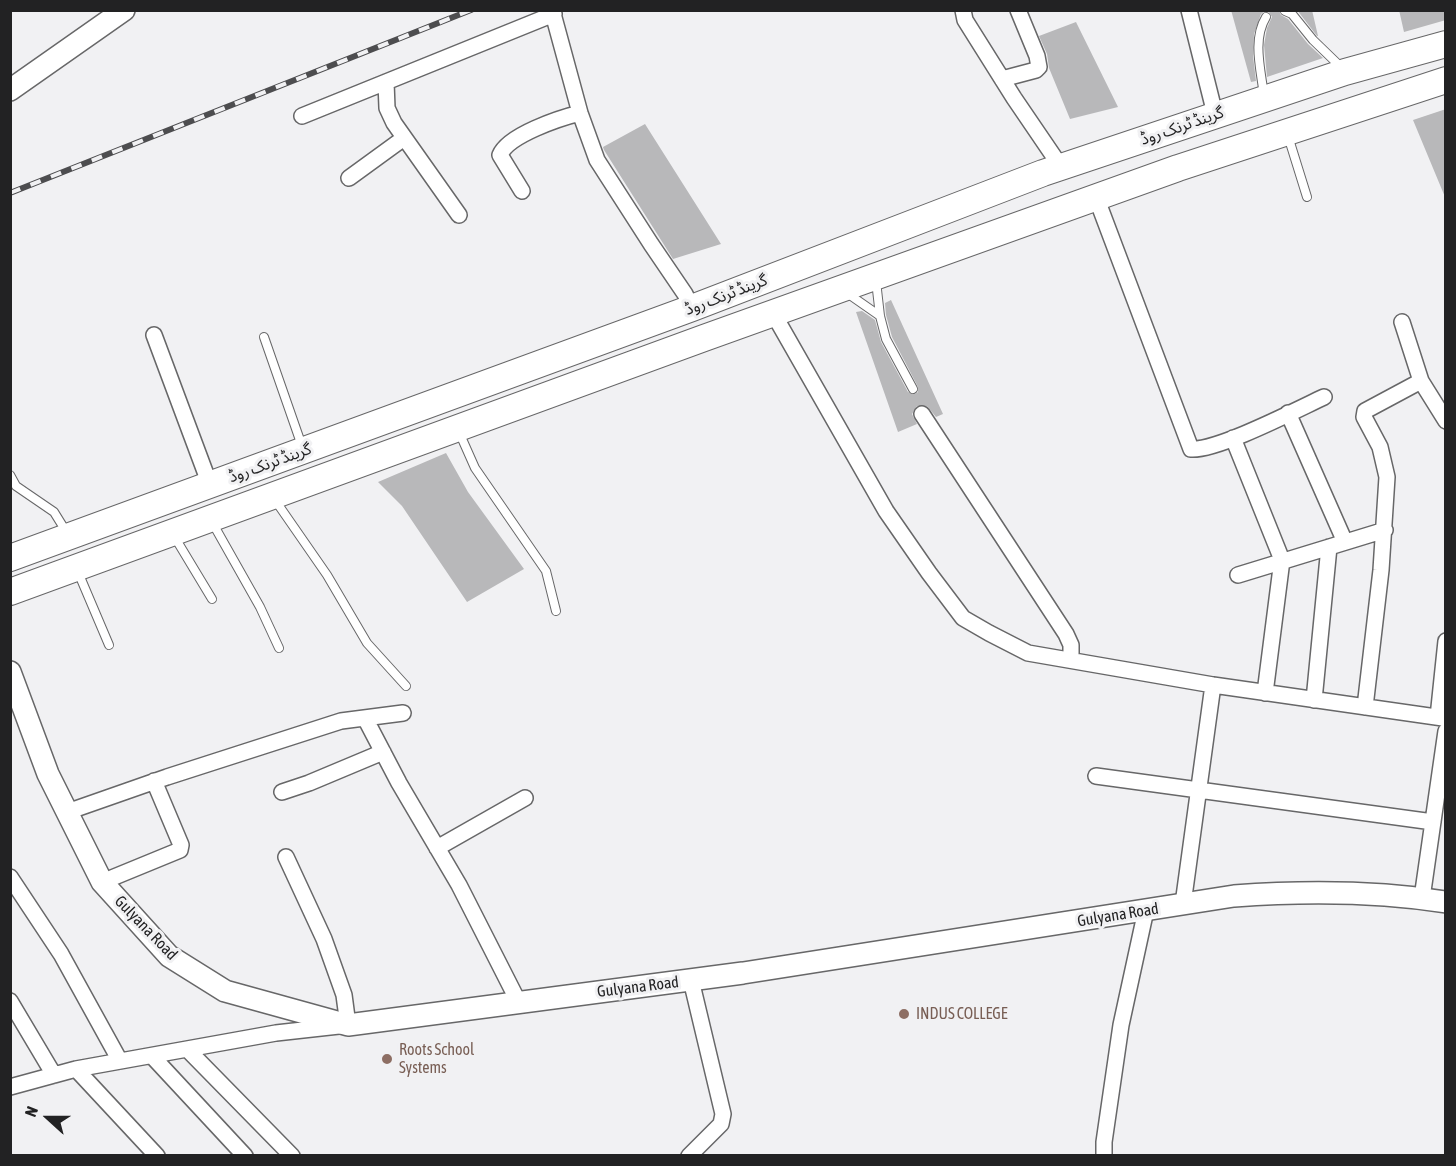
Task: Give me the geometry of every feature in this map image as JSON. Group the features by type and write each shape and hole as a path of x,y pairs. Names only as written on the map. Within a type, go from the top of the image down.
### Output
{"highway":[{"name":"گرینڈ ٹرنک روڈ","path":"10,558 692,308 1061,166 1345,72 1446,44"},
{"name":"گرینڈ ٹرنک روڈ","path":"10,592 1096,197 1446,80"},
{"path":"692,308 704,338"}],"main road":[{"path":"10,90 124,10"},
{"name":"Gulyana Road","path":"10,672 48,774 102,882 169,956 225,991 348,1025 691,980 1234,896 1325,893 1422,898 1446,902"}],"street":[{"path":"963,10 965,20 1002,79 1061,166"},
{"path":"1002,79 1036,70 1039,67 1037,56 1018,10"},
{"path":"1189,10 1215,114"},
{"path":"302,116 553,12 580,113 597,160 692,308"},
{"path":"386,82 387,108 404,138 459,215"},
{"path":"522,191 500,155 503,149 532,130 556,119 580,113"},
{"path":"349,178 404,138"},
{"path":"1096,197 1191,449 1233,438 1324,397"},
{"path":"773,313 886,511 929,573 963,618 1028,653 1213,685 1442,719 1446,641"},
{"path":"1402,322 1422,381 1446,421"},
{"path":"154,335 210,485"},
{"path":"1365,706 1385,530 1388,477 1380,447 1364,417 1365,411 1422,381"},
{"path":"1288,413 1345,542"},
{"path":"922,414 1066,634 1071,645 1071,660"},
{"path":"1233,438 1282,560 1265,693"},
{"path":"1238,574 1385,530"},
{"path":"1314,700 1329,547"},
{"path":"1183,904 1213,685"},
{"path":"67,812 341,721 402,713"},
{"path":"364,718 459,885 519,1003"},
{"path":"1422,898 1446,731"},
{"path":"282,792 383,752"},
{"path":"1096,776 1433,822"},
{"path":"102,882 180,850 181,846 154,782"},
{"path":"437,848 525,798"},
{"path":"10,1087 76,1069 276,1033 348,1025 344,995 324,939 286,857"},
{"path":"10,877 61,954 120,1061"},
{"path":"1104,1155 1121,1024 1146,910"},
{"path":"689,1155 721,1124 723,1114 691,980"},
{"path":"10,1001 54,1074"},
{"path":"187,1049 292,1155"},
{"path":"152,1056 245,1155"},
{"path":"76,1069 157,1155"}],"lane":[{"path":"1285,11 1292,14 1313,40 1345,72"},
{"path":"1264,98 1258,39 1260,27 1266,17"},
{"path":"1286,132 1306,197"},
{"path":"875,276 880,316 886,339 913,389"},
{"path":"840,289 880,316"},
{"path":"264,337 304,450"},
{"path":"457,428 476,468 546,572 556,611"},
{"path":"10,475 13,487 54,512 69,536"},
{"path":"272,496 327,575 367,643 406,686"},
{"path":"210,518 260,607 279,648"},
{"path":"172,532 213,599"},
{"path":"76,568 109,645"}],"building":[{"path":"1231,10 1279,10 1281,15 1288,19 1308,44 1323,58 1267,77 1264,45 1272,17 1269,12 1265,11 1261,14 1254,34 1253,56 1256,81 1251,82"},
{"path":"1297,10 1312,10 1318,36 1317,36"},
{"path":"1399,10 1446,10 1446,20 1404,32"},
{"path":"1076,22 1118,107 1070,119 1049,68 1047,54 1039,36"},
{"path":"1446,109 1446,197 1445,197 1413,120"},
{"path":"645,124 721,244 673,259 603,147"},
{"path":"891,300 943,414 936,417 927,406 917,406 912,414 917,424 898,432 856,312 862,311 875,320 881,342 908,392 915,394 918,392 918,387 892,337 886,315 885,303"},
{"path":"446,453 468,492 524,569 467,602 402,506 378,482"}],"railway":[{"path":"10,193 471,10"}],"place":[{"name":"INDUS COLLEGE","path":"904,1014"},
{"name":"Roots School Systems","path":"387,1059"}]}
